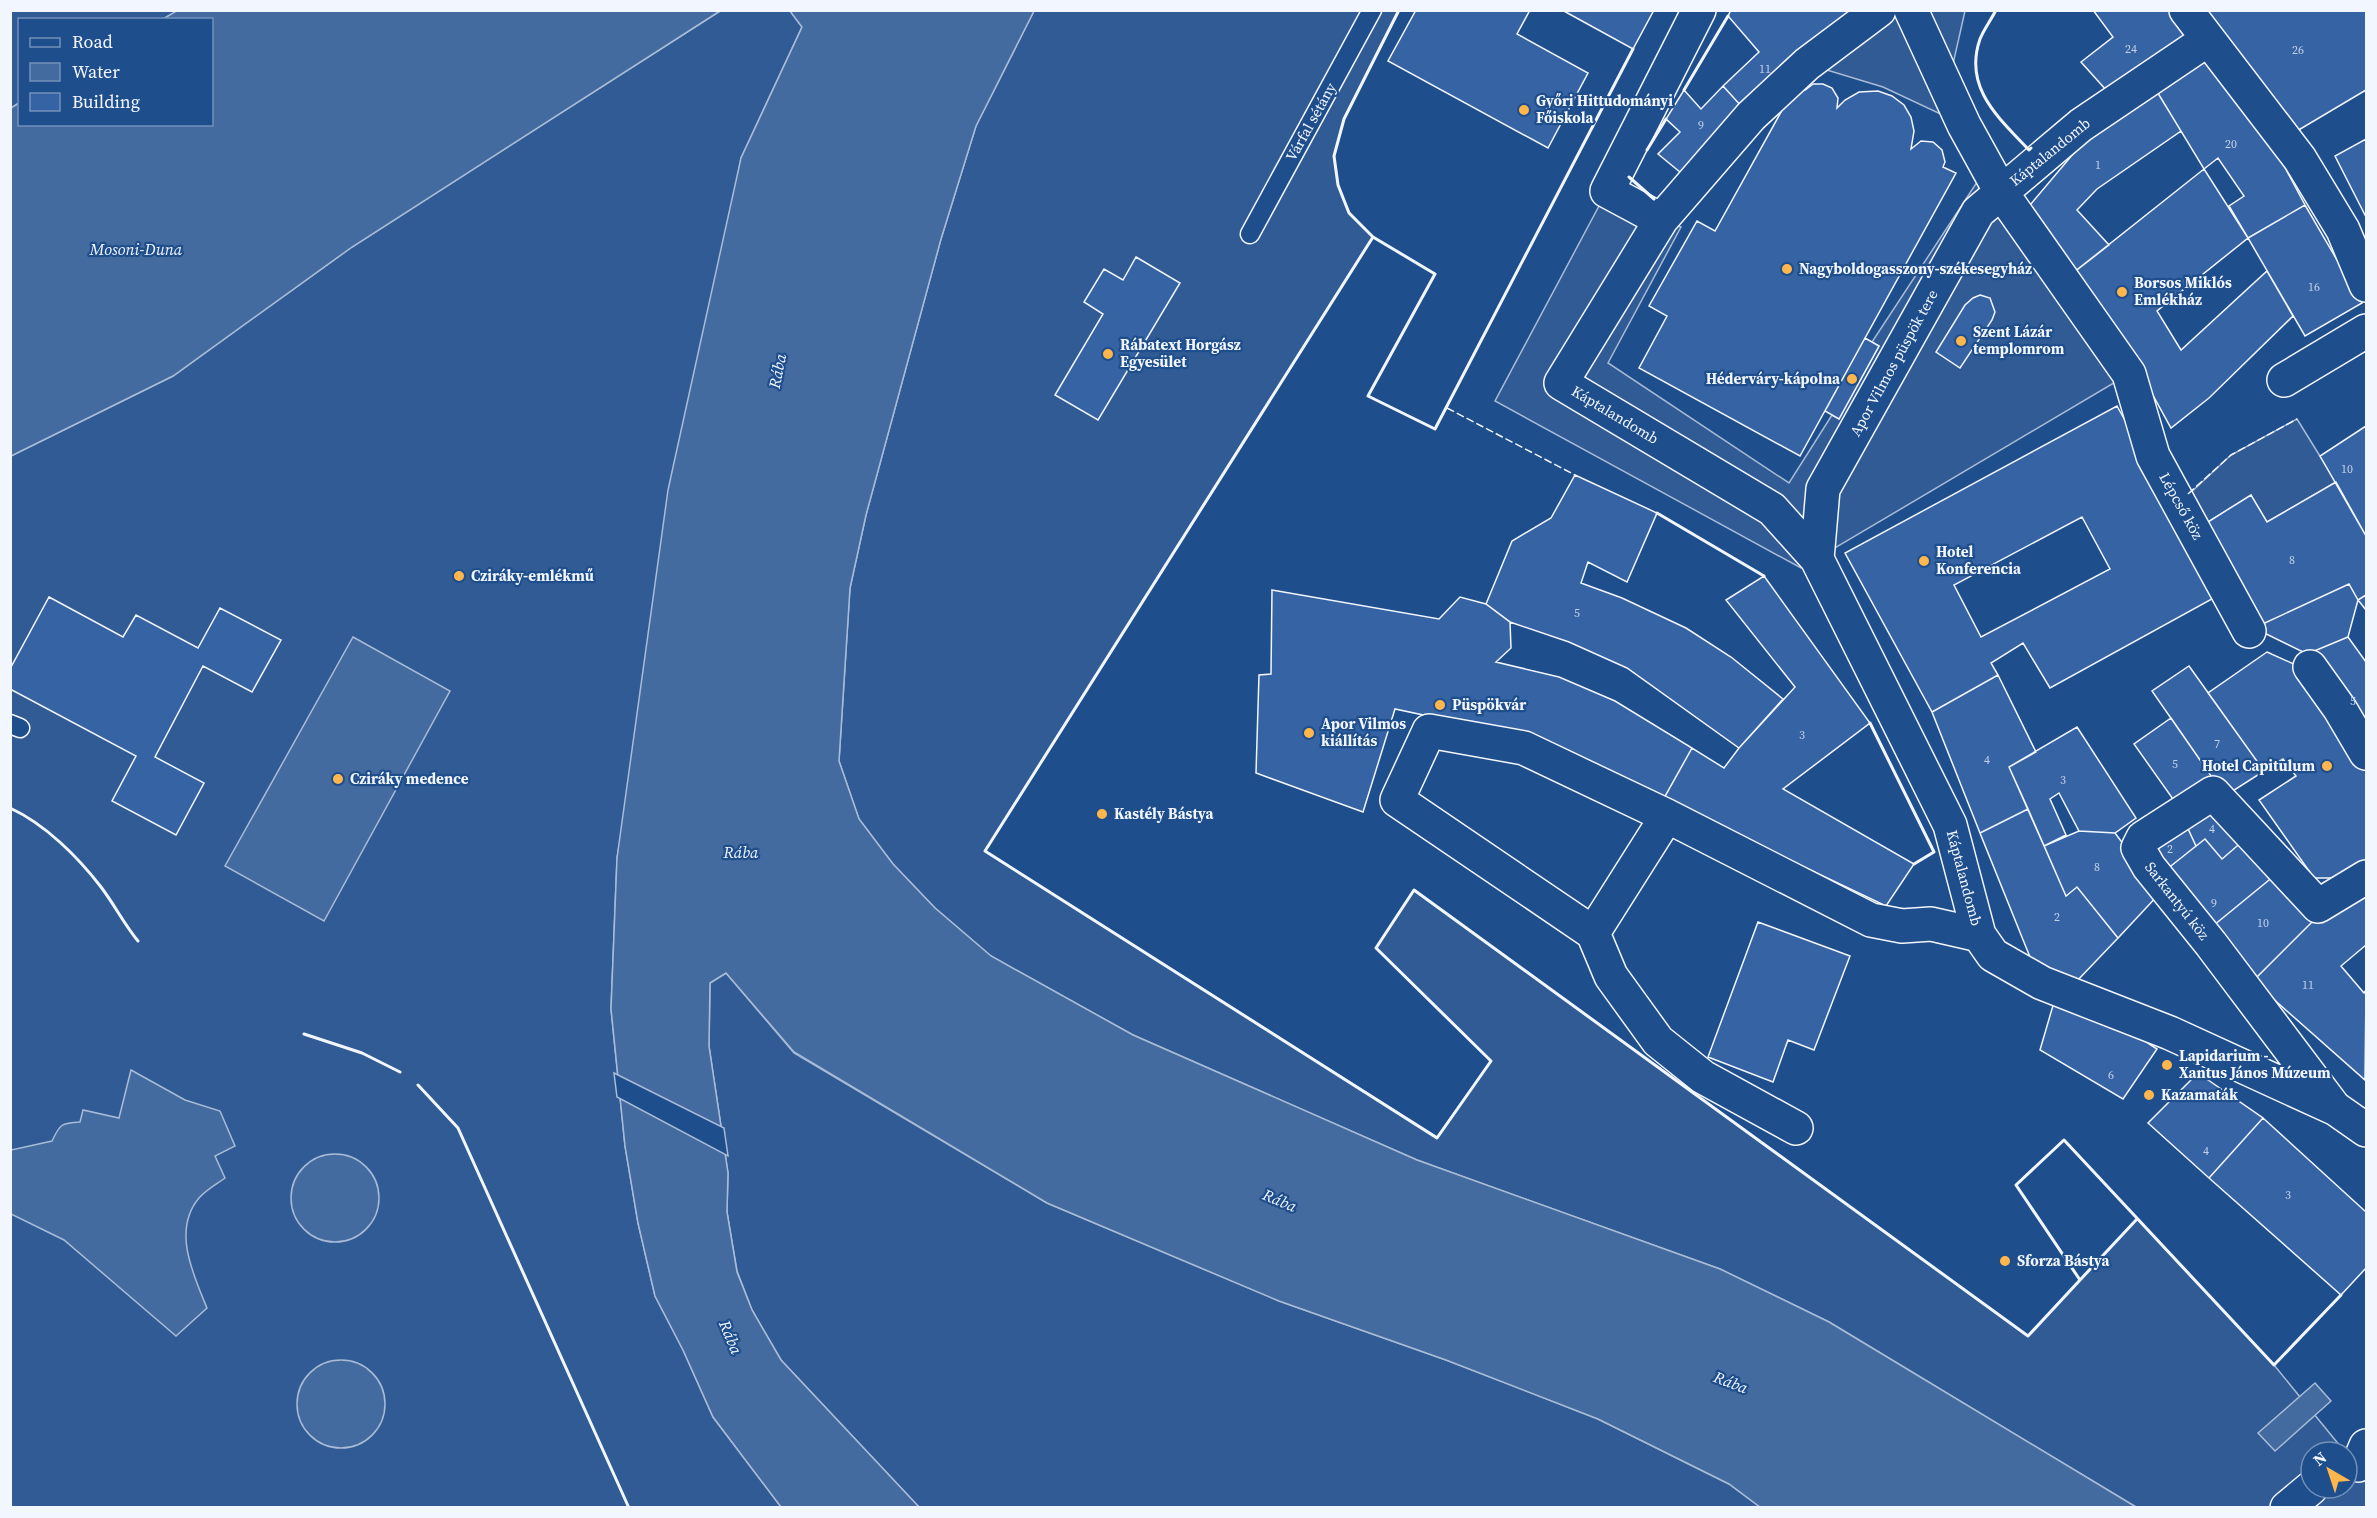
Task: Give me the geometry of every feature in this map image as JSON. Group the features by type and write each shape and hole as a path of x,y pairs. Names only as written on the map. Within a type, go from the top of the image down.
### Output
{"street":[{"path":"1661,220 1607,191 1699,10"},
{"name":"Káptalandomb","path":"1880,10 1807,64 1751,116 1661,220 1561,383 1772,509 1817,559 1950,825 1979,935 1993,955 2042,982 2170,1033 2336,1109 2367,1130"},
{"name":"Káptalandomb","path":"1911,10 1964,125 2001,192 2081,125 2207,40"},
{"path":"2186,10 2300,159 2343,230 2367,285"},
{"name":"Lépcső köz","path":"2001,192 2129,374 2153,456 2248,631"},
{"name":"Apor Vilmos püspök tere","path":"1817,559 1823,489 1978,212 2001,192"},
{"path":"2284,381 2367,331"},
{"path":"2310,667 2340,709 2367,753"},
{"path":"1796,1128 1703,1077 1658,1041 1611,976 1593,933 1397,800 1429,731 1524,748 1667,816 1871,920 1902,926 1931,924 1979,935"},
{"name":"Sarkantyú köz","path":"2336,1109 2218,953 2149,867 2138,848 2143,838 2212,793 2318,906 2367,877"},
{"path":"1593,933 1667,816"},
{"path":"2287,1508 2299,1498"}],"lane":[{"name":"Várfal sétány","path":"1250,234 1372,10"}],"shaded area":[{"path":"11,11 178,11 165,18 18,18 18,104 11,108"},
{"path":"720,11 790,11 802,27 741,158 617,858 611,1009 625,1146 638,1223 655,1296 683,1350 713,1417 781,1507 11,1508 11,456 173,376 352,247"},
{"path":"1034,11 1399,11 1344,119 1334,156 1338,185 1349,212 1373,237 985,851 1437,1137 1491,1061 1376,948 1414,890 2028,1336 2137,1219 2274,1365 2335,1440 2299,1440 2299,1500 2359,1500 2359,1469 2366,1478 2366,1507 2136,1507 1829,1322 1720,1269 1417,1160 1133,1035 991,956 935,908 893,864 859,819 839,761 850,588 866,515 941,239 976,126"},
{"path":"1879,11 1965,11 1953,64 1964,125 1883,87 1807,64"},
{"path":"1981,176 2129,374 1801,568 1495,401 1607,191 1661,220 1681,227 1608,363 1789,483 1832,415 1839,419 1879,346 1872,342"},
{"path":"2297,419 2336,482 2267,522 2251,495 2200,527 2186,497 2231,455"},
{"path":"726,973 794,1053 1047,1203 1279,1301 1446,1360 1598,1419 1729,1484 1760,1507 919,1507 781,1360 752,1310 737,1271 727,1212 728,1173 709,1046 710,983"}],"water":[{"name":"Mosoni-Duna","path":"178,10 720,10 352,247 173,376 11,456 11,108 18,104 18,126 213,126 213,18 165,18"},
{"name":"Rába","path":"790,11 1034,11 976,126 941,239 866,515 850,588 839,761 859,819 893,864 935,908 991,956 1133,1035 1417,1160 1720,1269 1829,1322 2136,1507 1760,1507 1729,1484 1598,1419 1446,1360 1279,1301 1047,1203 794,1052 726,973 710,983 709,1046 728,1173 727,1212 737,1272 752,1310 781,1360 919,1507 781,1507 713,1417 683,1350 655,1296 638,1223 625,1146 611,1009 617,858 668,490 741,158 802,27"},
{"name":"Cziráky medence","path":"353,637 450,691 324,921 225,866"},
{"path":"131,1070 185,1100 220,1111 235,1146 215,1156 225,1178 202,1195 191,1211 187,1224 188,1252 191,1267 207,1308 176,1336 64,1240 11,1214 11,1150 52,1141 62,1126 80,1122 83,1110 119,1118"},
{"path":"335,1154 352,1158 366,1167 375,1181 379,1198 375,1215 366,1229 352,1238 335,1242 318,1238 304,1229 295,1215 291,1198 295,1181 304,1167 318,1158"},
{"path":"341,1360 358,1364 372,1373 381,1387 385,1404 381,1421 372,1435 358,1444 341,1448 324,1444 310,1435 301,1421 297,1404 301,1387 310,1373 324,1364"},
{"path":"2315,1383 2331,1401 2275,1451 2258,1433"}],"pier":[{"path":"614,1073 724,1128 728,1156 617,1097"}],"building":[{"name":"Győri Hittudományi Főiskola","path":"1416,10 1530,10 1517,34 1588,73 1548,148 1388,61"},
{"path":"1562,10 1654,10 1633,49"},
{"path":"1731,10 1857,10 1743,108 1723,86 1759,52 1728,16"},
{"path":"2093,10 2178,10 2193,30 2107,91 2081,62 2113,37"},
{"path":"2198,10 2366,10 2366,90 2297,131"},
{"path":"2209,57 2260,121 2305,205 2248,238 2229,206 2244,196 2218,158 2204,169 2156,90"},
{"name":"Nagyboldogasszony-székesegyház","path":"1813,84 1823,84 1832,88 1838,98 1837,108 1859,92 1878,91 1892,96 1904,105 1911,117 1914,131 1911,149 1921,141 1933,142 1942,150 1945,162 1943,167 1956,173 1800,456 1639,368 1667,316 1649,306 1697,221 1715,231 1796,85 1805,90"},
{"path":"1723,86 1743,108 1686,177 1658,154 1680,132 1666,119 1684,90 1701,109"},
{"path":"2156,90 2181,131 2097,189 2077,210 2109,245 2073,273 2025,211 2084,141"},
{"path":"2366,139 2366,217 2335,156"},
{"path":"2204,169 2248,238 2157,311 2181,350 2267,271 2293,316 2209,398 2171,428 2122,339 2073,273"},
{"path":"2305,205 2362,303 2305,336 2248,238"},
{"name":"Rábatext Horgász Egyesület","path":"1136,257 1180,283 1098,420 1055,395 1103,314 1084,302 1104,269 1123,280"},
{"name":"Szent Lázár templomrom","path":"1980,295 1990,298 1995,312 1960,368 1936,352 1965,305"},
{"name":"Héderváry-kápolna","path":"1865,338 1879,346 1839,419 1825,411"},
{"name":"Hotel Konferencia","path":"2117,406 2221,594 2050,688 2023,643 1991,663 1998,675 1932,712 1845,553","holes":["2082,517 2110,569 1981,637 1954,585"]},
{"path":"2366,426 2366,536 2320,456"},
{"path":"1575,475 1657,513 1627,582 1588,562 1581,583 1622,598 1686,628 1731,657 1783,699 1739,748 1627,668 1569,642 1510,622 1486,604 1512,541 1551,518"},
{"path":"2336,482 2366,536 2366,595 2358,600 2349,584 2254,628 2200,527 2251,495 2267,522"},
{"path":"1764,576 1870,723 1783,789 1914,864 1886,906 1663,800 1692,748 1724,768 1739,748 1795,687 1726,600"},
{"path":"2349,584 2358,600 2348,637 2307,654 2254,628"},
{"name":"Püspökvár","path":"1272,590 1439,619 1460,597 1486,604 1510,622 1511,648 1496,662 1559,677 1615,701 1692,748 1663,800 1549,742 1395,709 1363,812 1256,773 1259,675 1271,674"},
{"path":"2366,595 2366,610 2358,600"},
{"path":"49,597 123,637 136,615 198,648 220,608 281,640 252,692 203,666 155,757 204,783 176,835 112,801 136,756 10,689 10,669"},
{"path":"2348,637 2366,662 2366,740 2307,654"},
{"name":"Hotel Capitulum","path":"2267,652 2307,670 2366,761 2366,868 2351,878 2314,878 2259,800 2296,776 2283,759 2264,771 2208,693"},
{"path":"2189,666 2264,771 2225,796 2152,691"},
{"path":"1998,675 2036,752 2009,767 2028,809 1980,833 1932,712"},
{"path":"2171,718 2216,783 2180,809 2134,744"},
{"path":"2077,727 2136,818 2115,833 2079,831 2059,793 2050,799 2066,835 2044,846 2009,767"},
{"path":"2028,809 2066,896 2077,887 2118,938 2074,984 2032,962 1980,833"},
{"path":"2218,810 2244,840 2222,859 2205,839 2196,846 2184,820"},
{"path":"2184,820 2196,846 2162,873 2145,852"},
{"path":"2079,831 2115,833 2160,893 2118,938 2077,887 2066,896 2044,846"},
{"path":"2205,839 2222,859 2244,840 2274,876 2208,930 2162,873"},
{"path":"2274,876 2317,917 2253,981 2208,930"},
{"path":"2366,888 2366,945 2341,966 2364,993 2366,990 2365,1080 2253,981 2317,917"},
{"path":"1758,922 1850,956 1814,1050 1788,1040 1773,1082 1708,1057"},
{"path":"2054,1002 2119,1024 2157,1049 2123,1099 2040,1050"},
{"path":"2198,1073 2263,1118 2209,1178 2148,1123"},
{"path":"2263,1118 2366,1212 2366,1268 2341,1295 2209,1178"}],"fence":[{"path":"1447,408 1575,475"},
{"path":"2188,494 2231,455 2297,419"}],"wall":[{"path":"1399,10 1344,119 1334,156 1338,185 1349,213 1373,237 985,851 1437,1138 1491,1061 1376,948 1414,890 2028,1336 2080,1280 2016,1185 2064,1140 2274,1365 2341,1295"},
{"path":"1996,10 1980,39 1976,57 1976,73 1980,87 1996,114 2029,150 2031,148"},
{"path":"1684,90 1728,16"},
{"path":"1373,237 1435,274 1368,396 1435,429 1633,49"},
{"path":"1647,150 1666,119"},
{"path":"1629,177 1654,199"},
{"path":"1657,513 1764,576"},
{"path":"1870,723 1934,852 1914,864"},
{"path":"10,808 48,832 82,864 101,887 138,941"},
{"path":"304,1034 362,1053 400,1072"},
{"path":"418,1085 458,1128 629,1508"},
{"path":"2080,1280 2137,1219"}],"place":[{"name":"Győri Hittudományi Főiskola","path":"1524,110"},
{"name":"Nagyboldogasszony-székesegyház","path":"1787,269"},
{"name":"Borsos Miklós Emlékház","path":"2122,292"},
{"name":"Szent Lázár templomrom","path":"1961,341"},
{"name":"Rábatext Horgász Egyesület","path":"1108,354"},
{"name":"Héderváry-kápolna","path":"1852,379"},
{"name":"Hotel Konferencia","path":"1924,561"},
{"name":"Cziráky-emlékmű","path":"459,576"},
{"name":"Püspökvár","path":"1440,705"},
{"name":"Apor Vilmos kiállítás","path":"1309,733"},
{"name":"Hotel Capitulum","path":"2327,766"},
{"name":"Cziráky medence","path":"338,779"},
{"name":"Kastély Bástya","path":"1102,814"},
{"name":"Lapidarium - Xantus János Múzeum","path":"2167,1065"},
{"name":"Kazamaták","path":"2149,1095"},
{"name":"Sforza Bástya","path":"2005,1261"}]}
